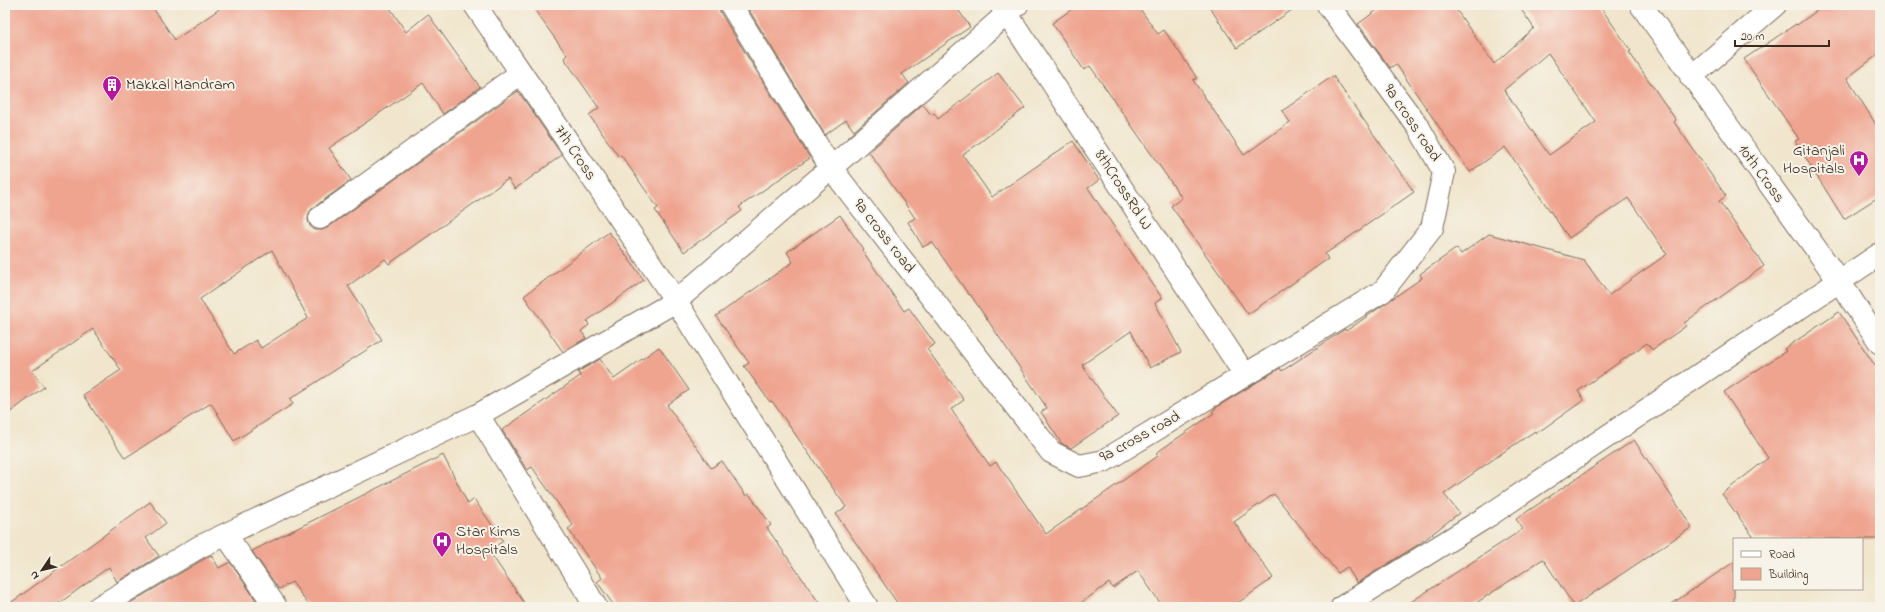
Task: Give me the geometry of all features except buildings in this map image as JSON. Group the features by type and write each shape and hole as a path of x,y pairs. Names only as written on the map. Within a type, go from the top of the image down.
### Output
{"street":[{"name":"7th Cross","path":"475,5 676,301 867,607"},
{"name":"9a cross road","path":"732,5 831,168 1051,452 1079,466 1104,461 1383,291 1432,228 1444,172 1419,128 1328,5"},
{"name":"10th Cross","path":"1641,5 1838,281 1880,343"},
{"path":"1691,76 1775,5"},
{"path":"100,607 198,548 478,415 676,301 831,168 1008,8"},
{"name":"8thCrossRd W","path":"1008,8 1245,375"},
{"path":"320,218 521,73"},
{"path":"1342,607 1488,516 1880,254"},
{"path":"478,415 596,607"},
{"path":"226,535 276,607"}],"place":[{"name":"Makkal Mandram","path":"112,102"},
{"name":"Gitanjali Hospitals","path":"1859,177"},
{"name":"Star Kims Hospitals","path":"442,558"}]}
